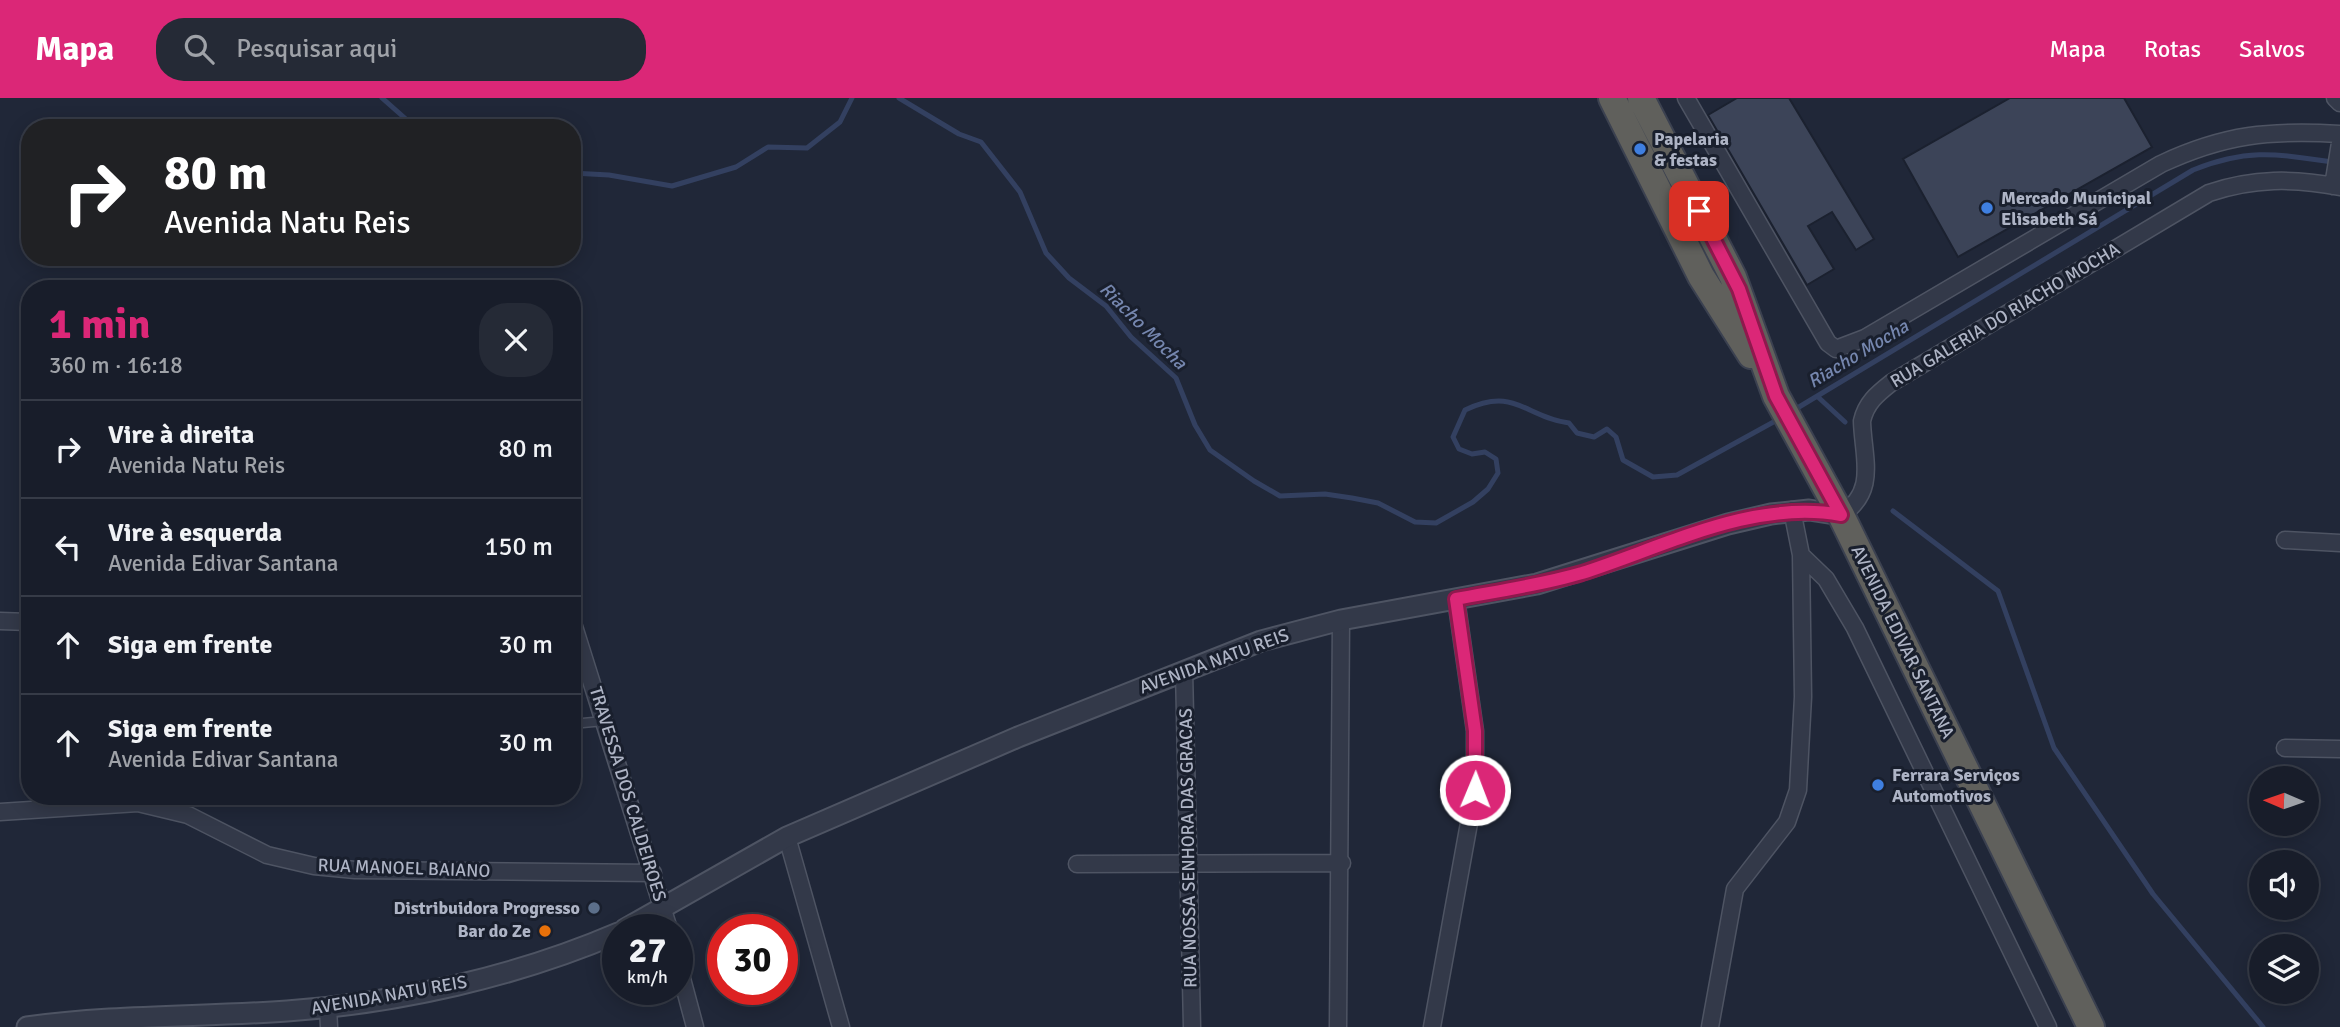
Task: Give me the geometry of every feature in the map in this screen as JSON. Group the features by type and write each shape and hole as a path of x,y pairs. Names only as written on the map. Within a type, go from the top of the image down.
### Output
{"highway":[{"path":"1612,98 1701,276 1774,391"},
{"path":"1641,98 1733,277 1774,391"},
{"name":"AVENIDA EDIVAR SANTANA","path":"1774,391 1841,515 2091,1027"}],"street":[{"path":"1686,98 1828,344 1836,349 1865,338 2161,164 2203,144 2257,133 2340,134"},
{"path":"2335,98 2340,103"},
{"path":"2336,184 2340,143"},
{"name":"RUA GALERIA DO RIACHO MOCHA","path":"1841,515 1856,505 1866,479 1862,430 1864,411 1874,396 1891,383 2209,193 2251,181 2336,184"},
{"path":"1710,1027 1735,889 1787,822 1798,790 1803,697 1801,555 1792,510"},
{"name":"AVENIDA NATU REIS","path":"675,914 787,837 1184,670 1261,641 1341,620 1558,579 1728,524 1792,510 1841,515"},
{"path":"2285,540 2340,543"},
{"name":"AVENIDA EDIVAR SANTANA","path":"1801,555 1826,579 1856,628 2048,1027"},
{"path":"1432,1027 1475,790 1475,731 1456,599"},
{"path":"1338,1027 1342,863 1341,620"},
{"path":"0,621 21,622"},
{"name":"TRAVESSA DOS CALDEIROES","path":"581,648 664,914"},
{"name":"RUA NOSSA SENHORA DAS GRACAS","path":"1184,670 1192,1027"},
{"path":"2285,748 2340,749"},
{"name":"RUA MANOEL BAIANO","path":"0,812 107,805"},
{"name":"RUA MANOEL BAIANO","path":"147,805 188,814 267,855 341,869 653,873"},
{"path":"787,837 841,1027"},
{"path":"1077,864 1342,863"},
{"name":"AVENIDA NATU REIS","path":"27,1027 328,1007 463,984 602,939"},
{"path":"689,1005 695,1027"},
{"path":"328,1007 329,1027"}],"lane":[{"path":"581,723 604,721"}],"building":[{"path":"1737,98 1789,98 1874,239 1856,250 1832,212 1808,226 1834,269 1807,285 1708,115"},
{"name":"Mercado Municipal Elisabeth Sá","path":"2010,98 2124,98 2152,147 1958,257 1903,159"}],"waterway":[{"name":"Riacho Mocha","path":"382,98 406,119"},
{"name":"Riacho Mocha","path":"581,173 609,175 672,186 736,167 768,147 807,148 840,122 852,98"},
{"name":"Riacho Mocha","path":"899,98 959,134 981,142 1020,192 1046,253 1069,278 1106,306 1131,337 1176,378 1195,425 1210,450 1280,496 1325,494 1352,498 1378,503 1415,522 1436,523 1473,502 1488,489 1498,473 1496,459 1485,452 1472,454 1459,449 1453,437 1465,410 1482,403 1496,401 1519,405 1554,420 1569,423 1577,433 1594,437 1607,429 1616,437 1623,460 1653,477 1677,475 1779,419"},
{"name":"Riacho Mocha","path":"1794,410 2193,170 2230,158 2263,155 2333,162"},
{"path":"1818,397 1845,422"},
{"path":"1893,511 1998,591 2054,748 2153,894 2263,1027"}],"place":[{"name":"Papelaria & festas","path":"1640,149"},
{"name":"Mercado Municipal Elisabeth Sá","path":"1987,208"},
{"name":"Ferrara Serviços Automotivos","path":"1878,785"},
{"name":"Distribuidora Progresso","path":"594,908"},
{"name":"Bar do Ze","path":"545,931"}],"route":[{"path":"1475,790 1475,731 1456,599 1581,573 1751,518 1792,510 1841,515 1776,396 1739,289 1699,211"}]}
